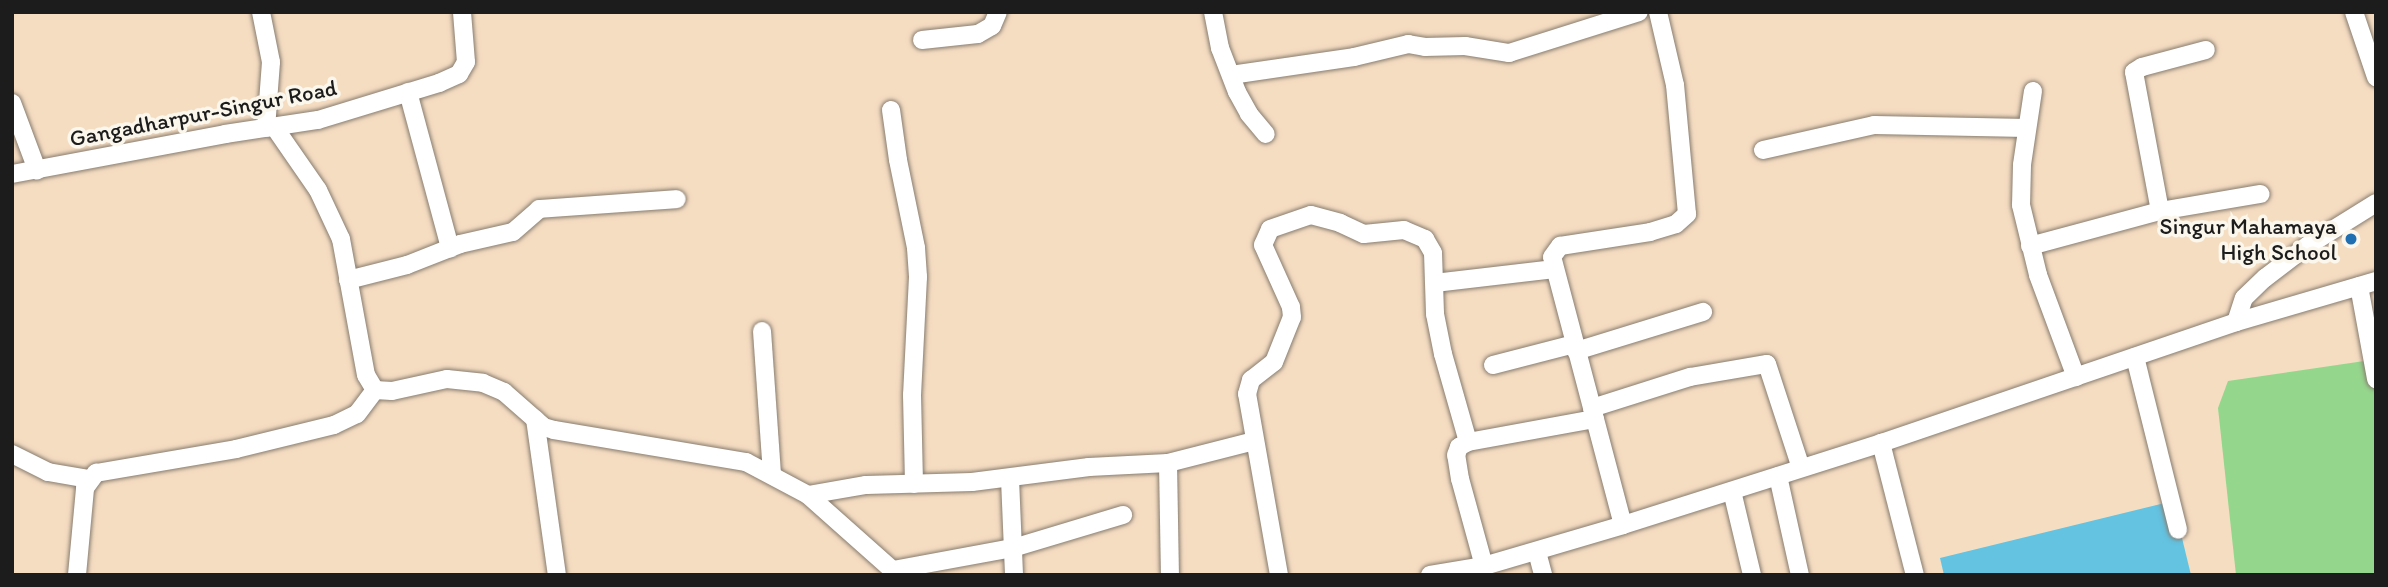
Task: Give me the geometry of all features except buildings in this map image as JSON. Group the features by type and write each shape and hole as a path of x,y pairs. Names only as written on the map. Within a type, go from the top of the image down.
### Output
{"street":[{"path":"261,12 271,62 271,128 318,190 341,239 366,375 375,390"},
{"name":"Gangadharpur-Singur Road","path":"12,174 318,120 439,83 464,69 467,52 462,12"},
{"path":"922,40 978,34 992,26 999,12"},
{"path":"1213,12 1220,48 1231,75 1249,114 1266,134"},
{"path":"1231,75 1354,57 1401,44 1465,46 1509,52 1639,12"},
{"path":"1623,525 1554,269 1553,253 1560,246 1650,232 1676,224 1687,214 1675,85 1658,12"},
{"path":"2354,12 2376,77"},
{"path":"2160,211 2134,72 2142,67 2206,50"},
{"path":"2033,91 2020,192 2030,246 2076,377"},
{"path":"408,92 450,248"},
{"path":"12,103 37,170"},
{"path":"891,110 917,267 918,300 912,395 914,484"},
{"path":"1763,150 1874,125 2027,128"},
{"path":"2030,246 2160,211 2261,194"},
{"path":"348,280 407,265 450,248 513,232 539,209 677,199"},
{"path":"2236,322 2244,298 2265,278 2307,246 2376,203"},
{"path":"1279,575 1254,441 1247,387 1251,380 1274,362 1292,317 1291,307 1263,245 1270,229 1311,215 1364,234 1412,231 1429,244 1434,263 1435,314 1443,354 1468,442"},
{"path":"1434,283 1554,269"},
{"path":"1430,575 1484,566 1537,552 1881,443 2236,322 2367,284 2376,379"},
{"path":"1493,365 1575,348 1703,312"},
{"path":"762,331 772,474"},
{"path":"2135,357 2178,530"},
{"path":"1484,566 1457,463 1459,447 1468,442 1594,413 1690,377 1767,364 1801,468"},
{"path":"375,390 392,391 447,379 483,383 504,392 535,419 554,430 729,458 772,474 808,495 895,572 1013,548 1123,515"},
{"path":"12,454 48,472 89,479 110,469 236,449 334,425 357,414 375,390"},
{"path":"535,419 557,575"},
{"path":"808,495 866,485 1010,479 1089,467 1168,463 1254,441"},
{"path":"1881,443 1915,575"},
{"path":"1168,463 1170,575"},
{"path":"1777,475 1800,575"},
{"path":"76,575 85,488 89,479"},
{"path":"1010,479 1014,575"},
{"path":"1732,491 1752,575"},
{"path":"1537,552 1543,575"}],"green space":[{"path":"2371,360 2376,392 2376,575 2236,575 2218,408 2228,381"}],"water":[{"path":"2173,501 2191,575 1944,575 1940,558"}],"place":[{"name":"Singur Mahamaya High School","path":"2351,239"}]}
